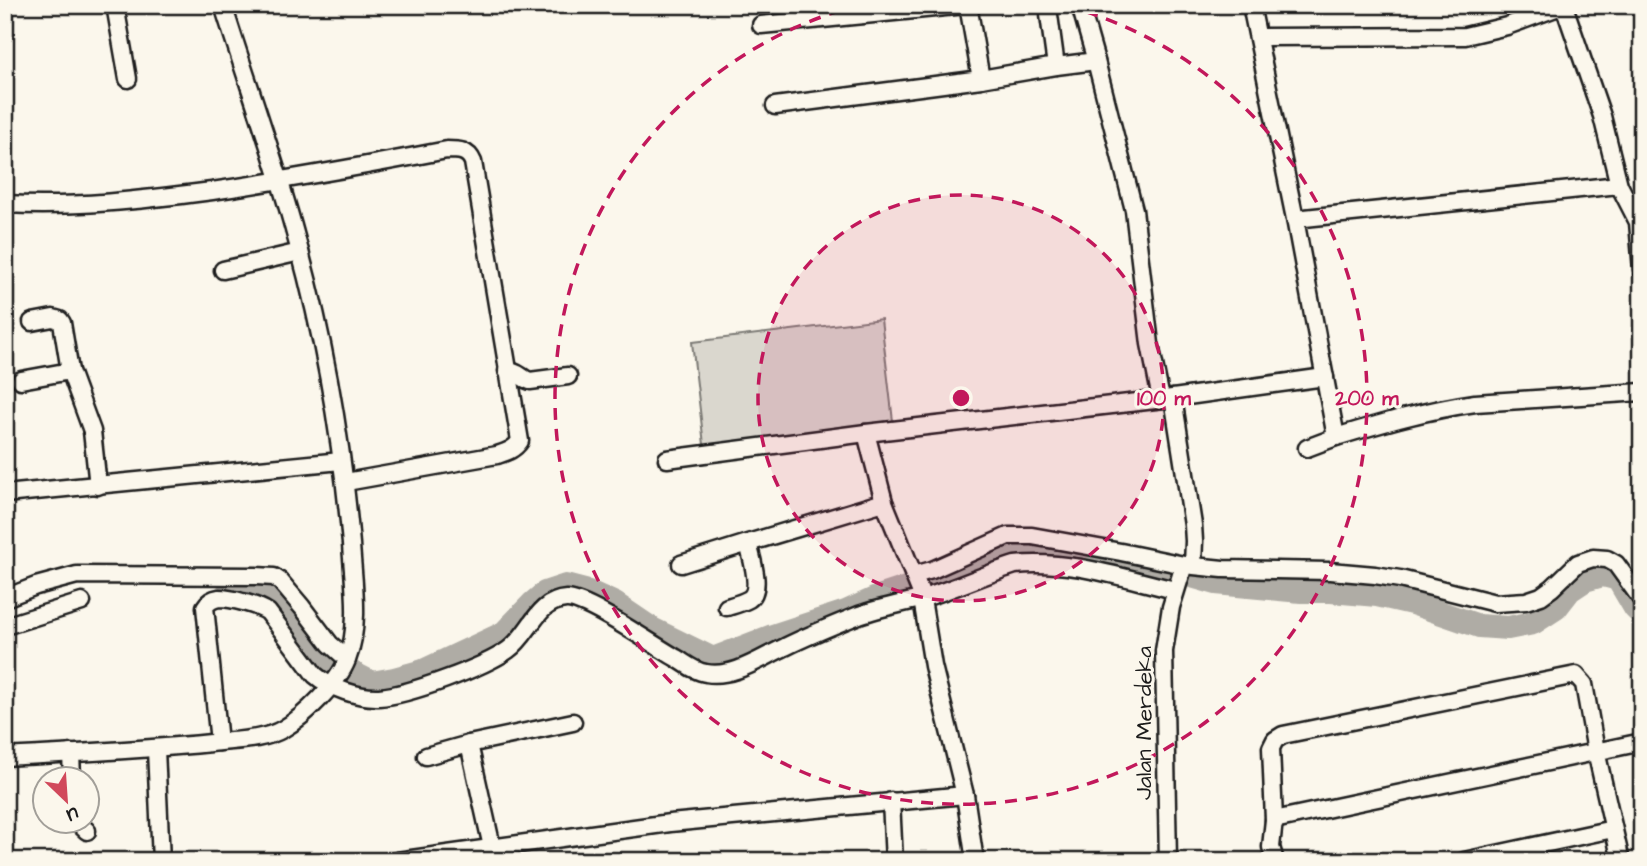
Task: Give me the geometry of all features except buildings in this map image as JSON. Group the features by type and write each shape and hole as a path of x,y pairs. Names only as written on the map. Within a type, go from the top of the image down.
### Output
{"street":[{"path":"115,5 128,79"},
{"path":"5,757 156,749 263,737 283,729 316,703 346,661 355,616 346,482 326,365 300,252 280,181 223,5"},
{"path":"761,25 967,5 981,79"},
{"name":"Jalan Merdeka","path":"1080,5 1134,211 1150,344 1167,398 1191,507 1194,541 1176,588 1164,651 1168,861"},
{"path":"1251,5 1336,437"},
{"path":"1259,37 1465,36 1507,26 1564,5 1602,116 1619,185 1640,222 1642,270"},
{"path":"1049,15 1056,66"},
{"path":"775,106 1096,61"},
{"path":"5,204 46,205 164,198 280,181 447,150 464,151 473,162 520,441 510,450 497,455 346,482"},
{"path":"1295,219 1619,185"},
{"path":"223,270 300,252"},
{"path":"32,322 53,318 60,320 70,371 92,431 98,486"},
{"path":"21,380 70,371"},
{"path":"507,371 517,372 530,381 568,376"},
{"path":"667,459 1325,377"},
{"path":"1307,448 1415,414 1449,407 1475,403 1642,393"},
{"path":"866,433 884,502 918,586 933,666 965,795 975,861"},
{"path":"5,494 341,461"},
{"path":"681,564 884,502"},
{"path":"918,586 932,570 1001,539 1032,536 1186,566 1375,575 1495,603 1526,601 1541,596 1578,564 1593,558 1608,559 1616,564 1642,600"},
{"path":"727,607 747,600 756,590 748,543"},
{"path":"219,742 205,607 211,600 218,598 264,609 315,675 365,696 380,697 427,685 491,660 510,649 521,638 539,612 556,601 567,599 579,600 686,664 704,673 716,674 753,664 786,646 918,586 992,573 1016,565 1059,564 1176,588"},
{"path":"5,598 77,575 274,577 288,590 346,661"},
{"path":"5,626 82,601"},
{"path":"1275,861 1271,847 1274,820 1271,748 1275,740 1283,735 1576,675 1584,684 1621,861"},
{"path":"426,756 573,722"},
{"path":"1274,820 1642,742"},
{"path":"469,744 492,847"},
{"path":"156,749 161,861"},
{"path":"71,753 71,764"},
{"path":"397,861 670,822 965,795"},
{"path":"891,801 894,861"},
{"path":"1464,861 1614,829"}],"shaded area":[{"path":"881,319 894,430 705,453 692,342"}],"waterway":[{"path":"227,579 246,579 266,588 308,628 331,662 372,683 423,671 504,633 545,593 566,586 589,592 615,604 652,629 713,659 846,612 879,597 1021,550 1065,551 1174,571 1216,583 1377,595 1412,603 1479,626 1508,628 1533,623 1556,608 1570,590 1585,580 1603,575 1618,579 1642,615"}]}
